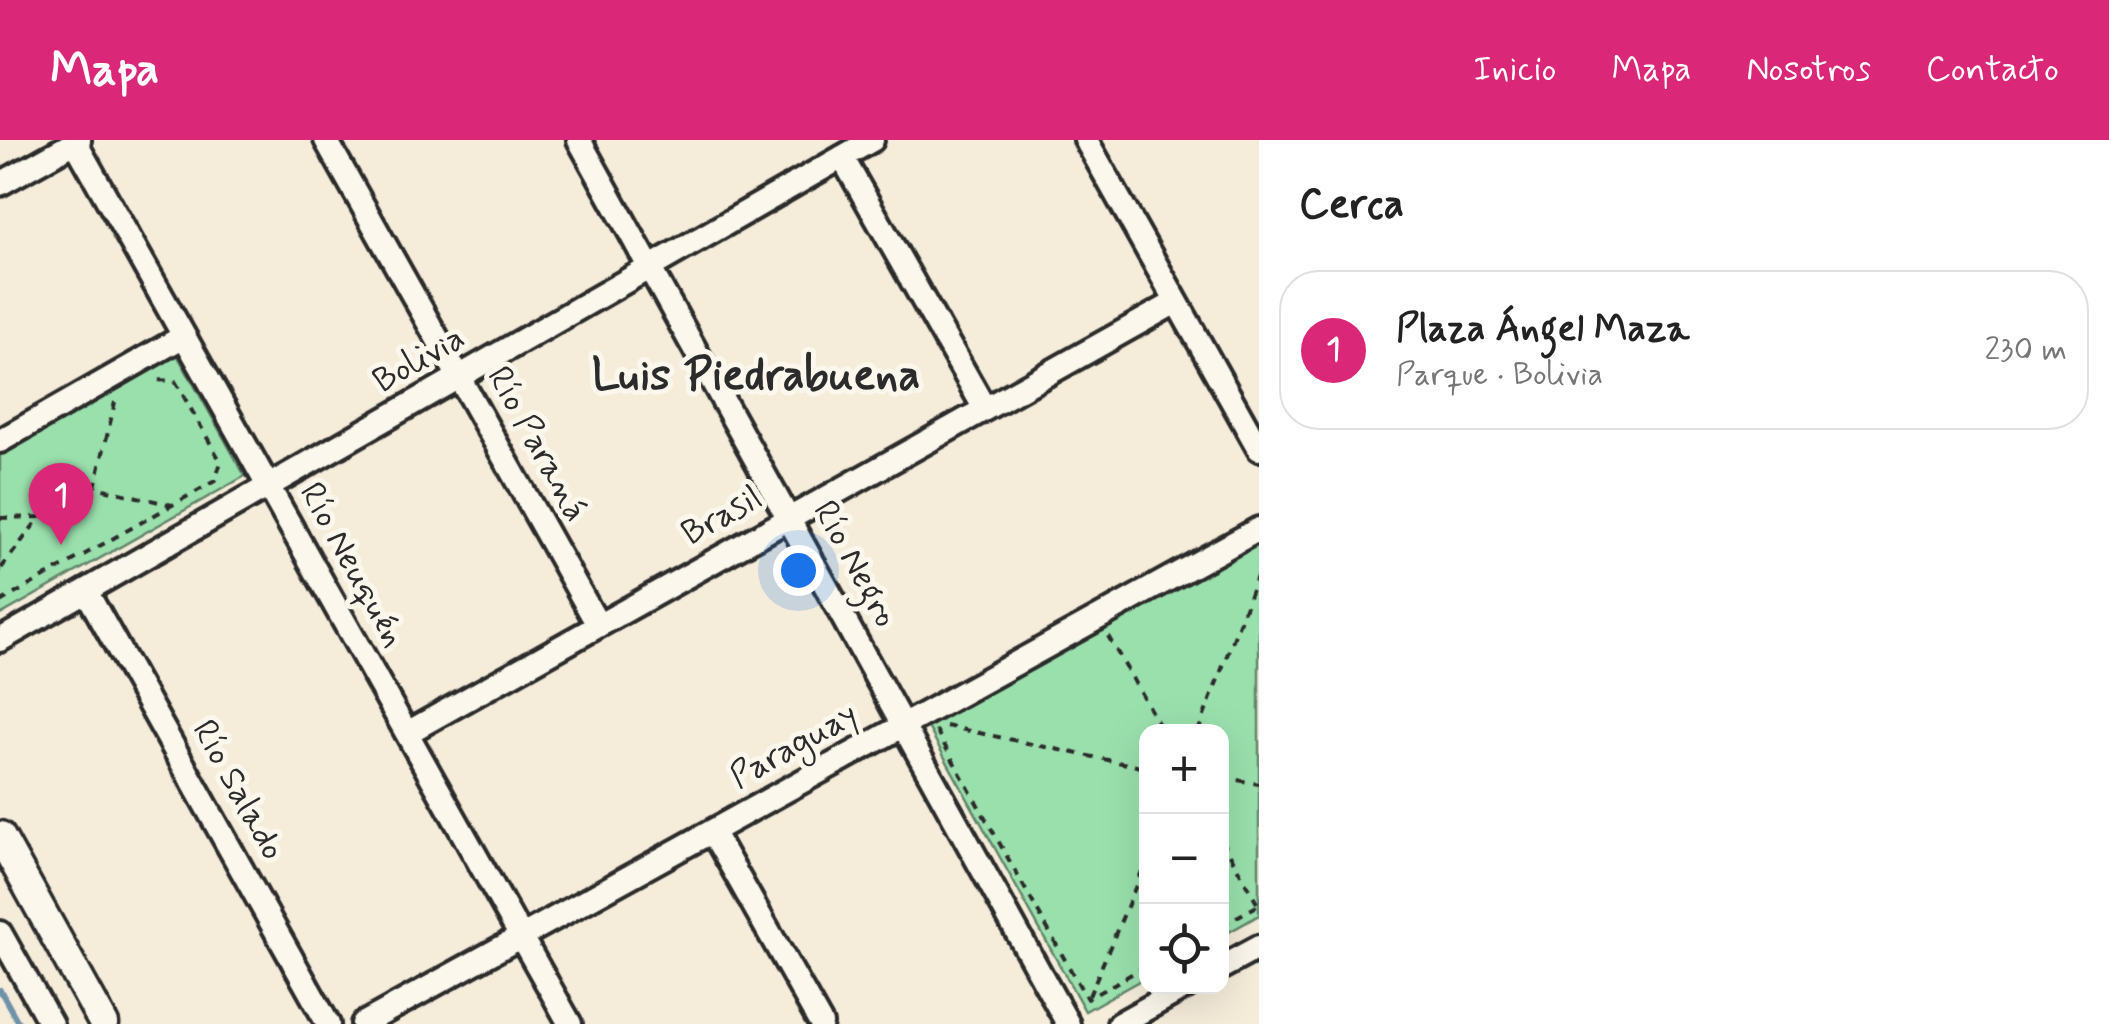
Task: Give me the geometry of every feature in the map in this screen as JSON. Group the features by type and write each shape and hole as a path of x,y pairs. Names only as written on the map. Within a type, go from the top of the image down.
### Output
{"main road":[{"path":"0,836 104,1024"}],"street":[{"name":"Río Paraná","path":"326,140 598,626"},
{"name":"Río Negro","path":"579,140 1068,1024"},
{"name":"Bolivia","path":"0,640 872,140"},
{"path":"1086,140 1259,450"},
{"path":"0,184 76,141"},
{"name":"Río Neuquén","path":"76,141 570,1024"},
{"path":"842,157 985,409"},
{"name":"Brasil","path":"407,733 1176,302"},
{"path":"0,441 184,336"},
{"name":"Paraguay","path":"363,1024 1259,529"},
{"name":"Río Salado","path":"86,590 328,1024"},
{"path":"712,831 821,1024"},
{"path":"0,933 51,1024"},
{"path":"1229,963 1259,946"},
{"path":"1119,1024 1173,994"}],"path":[{"path":"0,602 215,482 221,462 175,382 158,378 144,386"},
{"path":"95,486 115,402 99,411"},
{"path":"0,570 40,516 95,486 172,506"},
{"path":"0,518 40,516"},
{"path":"1201,724 1259,571"},
{"path":"1104,629 1159,724"},
{"path":"1087,999 933,724 1139,767"},
{"path":"1229,778 1259,784"},
{"path":"1229,853 1258,905 1229,921"},
{"path":"1087,999 1139,878"},
{"path":"1087,999 1139,970"}],"green space":[{"path":"176,353 245,476 0,615 0,453"},
{"path":"1259,535 1259,915 1229,932 1229,724 1139,724 1139,981 1085,1011 924,720"}],"waterway":[{"path":"0,990 19,1024"}],"place":[{"name":"Plaza Ángel Maza","path":"61,545"}],"district":[{"name":"Luis Piedrabuena","path":"756,376"}]}
